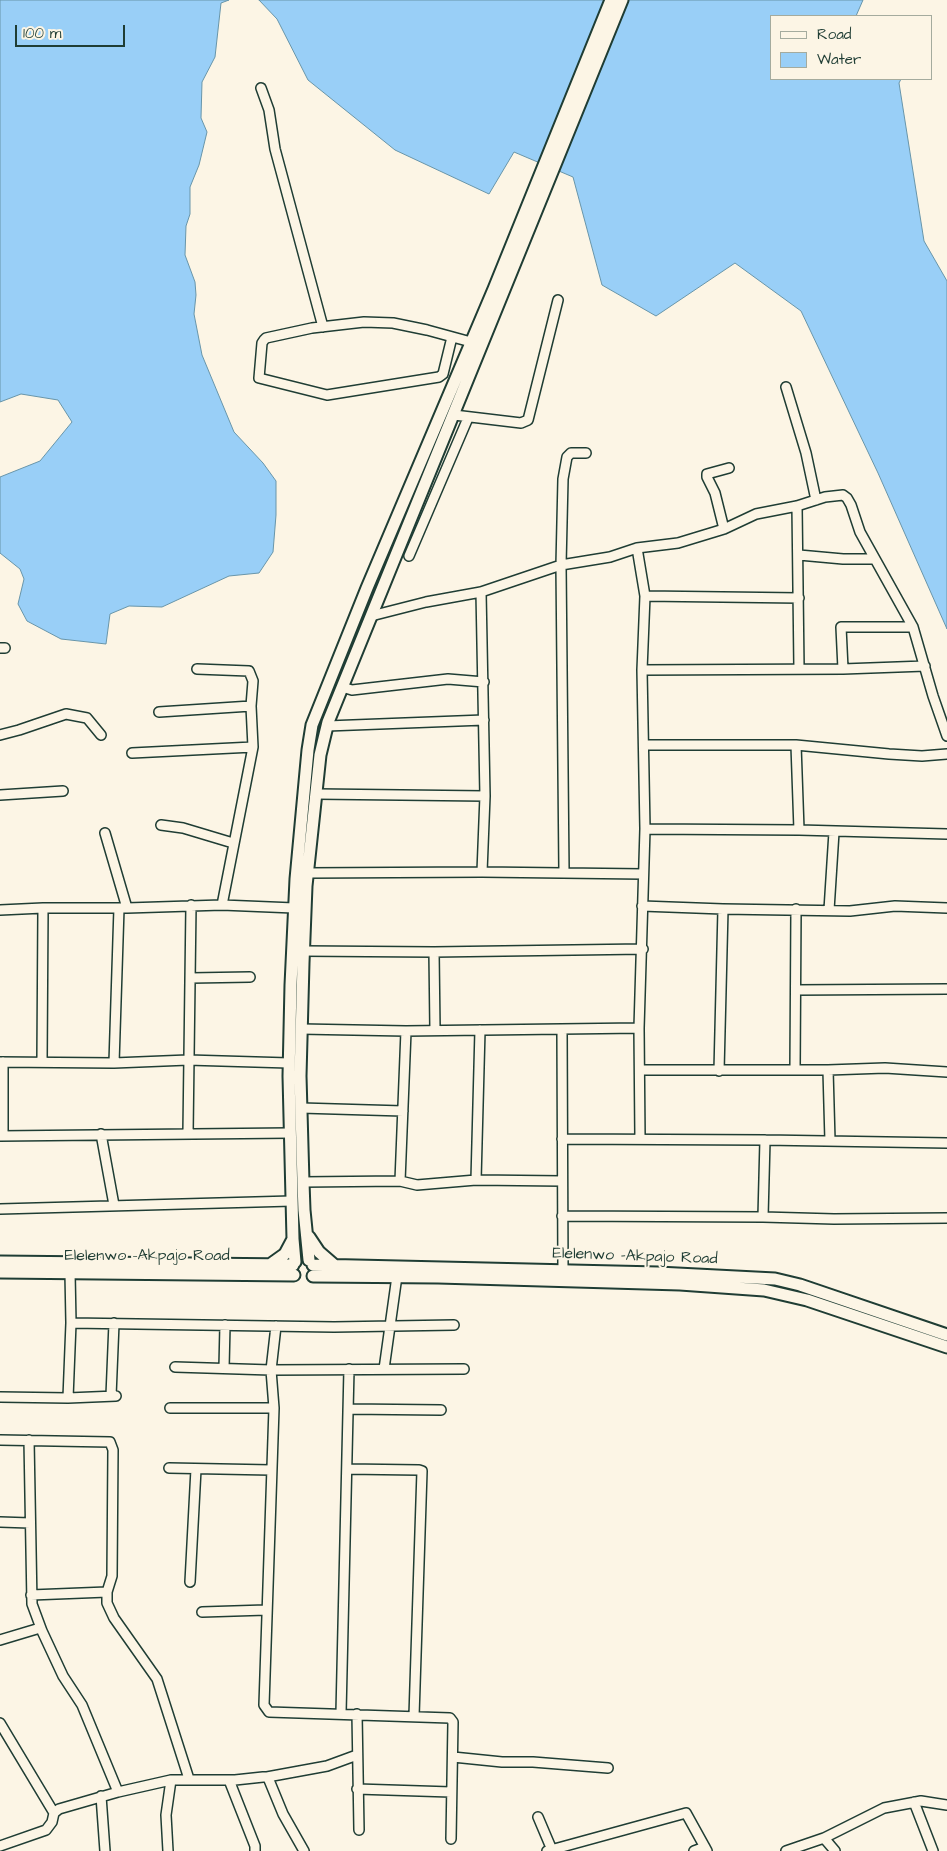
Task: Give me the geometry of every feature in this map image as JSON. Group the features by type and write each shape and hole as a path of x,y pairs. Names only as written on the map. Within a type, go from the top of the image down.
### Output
{"main road":[{"path":"611,0 499,290 454,415 342,687 327,726 320,755 308,873 303,951 301,1028 303,1182 304,1210 312,1267 303,1281 294,1267 289,1063 294,908 312,724 471,342 499,290 622,0"},
{"path":"307,1233 315,1248 334,1265"},
{"path":"272,1264 285,1254 293,1239"},
{"path":"294,1267 302,1258 312,1267"},
{"path":"0,1262 272,1264 294,1267"},
{"name":"Elelenwo -Akpajo Road","path":"312,1267 334,1265 703,1274 775,1279 800,1285 947,1335"},
{"name":"Elelenwo -Akpajo Road","path":"0,1272 70,1273 294,1267"},
{"name":"Elelenwo -Akpajo Road","path":"312,1267 397,1276 670,1284 764,1290 807,1300 947,1347"}],"street":[{"path":"261,88 269,110 275,149 323,327"},
{"path":"454,415 521,423 528,420 558,300"},
{"path":"452,337 443,374 439,377 327,395 259,378 262,343 266,338 323,327 364,322 393,323 452,337 471,342"},
{"path":"786,387 806,453 816,500"},
{"path":"409,556 468,418"},
{"path":"564,872 563,479 567,457 571,453 586,453"},
{"path":"724,529 715,493 707,474 729,468"},
{"path":"371,616 426,602 481,592 562,565 610,557 637,548 678,543 724,529 756,514 843,495 847,498 860,532 913,627 947,736"},
{"path":"796,506 799,555 799,669"},
{"path":"637,548 645,596 642,670 645,829 639,1028 640,1139"},
{"path":"799,555 843,559 875,559"},
{"path":"481,592 485,796 482,872"},
{"path":"645,596 799,598"},
{"path":"843,669 841,627 913,627"},
{"path":"642,670 843,669 925,666"},
{"path":"197,669 249,671 253,681 251,706 252,747 222,905"},
{"path":"342,687 352,690 448,679 484,682"},
{"path":"159,712 251,706"},
{"path":"0,735 66,714 86,718 101,735"},
{"path":"327,726 484,720"},
{"path":"644,745 796,745 922,756 947,754"},
{"path":"796,745 799,830"},
{"path":"132,753 252,747"},
{"path":"0,795 63,791"},
{"path":"317,794 485,796"},
{"path":"161,825 183,828 233,843"},
{"path":"645,829 799,830 947,834"},
{"path":"829,910 834,832"},
{"path":"105,833 123,908 114,1063"},
{"path":"308,873 564,872 643,874"},
{"path":"0,910 191,905 294,908"},
{"path":"188,1133 191,905"},
{"path":"642,906 850,911 895,906 947,908"},
{"path":"42,1061 43,908"},
{"path":"719,1071 723,909"},
{"path":"794,1070 796,909"},
{"path":"303,951 434,952 642,949"},
{"path":"434,952 435,1030"},
{"path":"191,978 250,977"},
{"path":"796,990 947,989"},
{"path":"301,1028 406,1031 639,1028"},
{"path":"476,1180 480,1030"},
{"path":"562,1030 563,1271"},
{"path":"400,1181 406,1031"},
{"path":"289,1063 188,1060 114,1063 2,1062 2,1136 290,1133"},
{"path":"640,1070 719,1071 885,1068 947,1072"},
{"path":"828,1070 830,1140"},
{"path":"301,1108 403,1110"},
{"path":"101,1134 114,1205"},
{"path":"562,1139 830,1140 947,1143"},
{"path":"763,1217 765,1140"},
{"path":"303,1182 400,1181 417,1185 476,1180 562,1181"},
{"path":"0,1208 292,1201"},
{"path":"562,1216 834,1219 882,1217 947,1218"},
{"path":"68,1398 71,1323 70,1273"},
{"path":"384,1369 397,1276"},
{"path":"71,1323 276,1326 454,1325"},
{"path":"0,1397 68,1398 113,1396 114,1324"},
{"path":"224,1368 225,1325"},
{"path":"276,1326 271,1370 274,1408 264,1705 268,1712 445,1717 452,1720 451,1839"},
{"path":"175,1367 271,1370 464,1369"},
{"path":"341,1713 349,1369"},
{"path":"170,1408 274,1408"},
{"path":"348,1409 441,1410"},
{"path":"0,1440 110,1442 113,1450 112,1576 107,1592 107,1603 114,1618 159,1682 189,1779"},
{"path":"29,1440 31,1595 34,1615 63,1676 82,1705 118,1792"},
{"path":"169,1468 271,1470"},
{"path":"190,1582 196,1469"},
{"path":"347,1469 422,1471 414,1716"},
{"path":"0,1522 30,1523"},
{"path":"31,1595 107,1592"},
{"path":"202,1612 266,1610"},
{"path":"0,1640 40,1628"},
{"path":"357,1714 359,1830"},
{"path":"0,1722 54,1813"},
{"path":"0,1846 46,1830 52,1822 54,1813 62,1807 101,1796 171,1780 229,1780 267,1777 328,1766 357,1755"},
{"path":"453,1757 502,1762 533,1762 608,1768"},
{"path":"267,1777 283,1814 304,1851"},
{"path":"168,1851 166,1815 171,1780"},
{"path":"229,1780 255,1846 255,1851"},
{"path":"358,1789 451,1792"},
{"path":"101,1796 105,1851"},
{"path":"786,1851 824,1838 884,1808 921,1801 947,1805"},
{"path":"914,1802 933,1851"},
{"path":"538,1817 550,1850 683,1813 688,1814 706,1849 694,1851"},
{"path":"824,1838 835,1851"}],"water":[{"path":"0,0 229,0 221,3 215,57 202,82 201,118 207,132 199,165 190,187 190,214 186,226 185,255 195,282 194,314 202,355 234,432 263,463 276,481 273,552 259,573 229,576 162,607 129,606 110,614 106,644 61,639 27,621 18,604 24,579 20,569 0,553 0,477 40,461 72,422 58,400 21,394 0,402"},
{"path":"259,0 863,0 856,15 770,15 770,80 900,80 899,83 924,241 947,281 947,629 878,473 801,311 735,263 656,316 602,285 573,177 514,152 489,194 395,150 308,80 277,19"}]}
